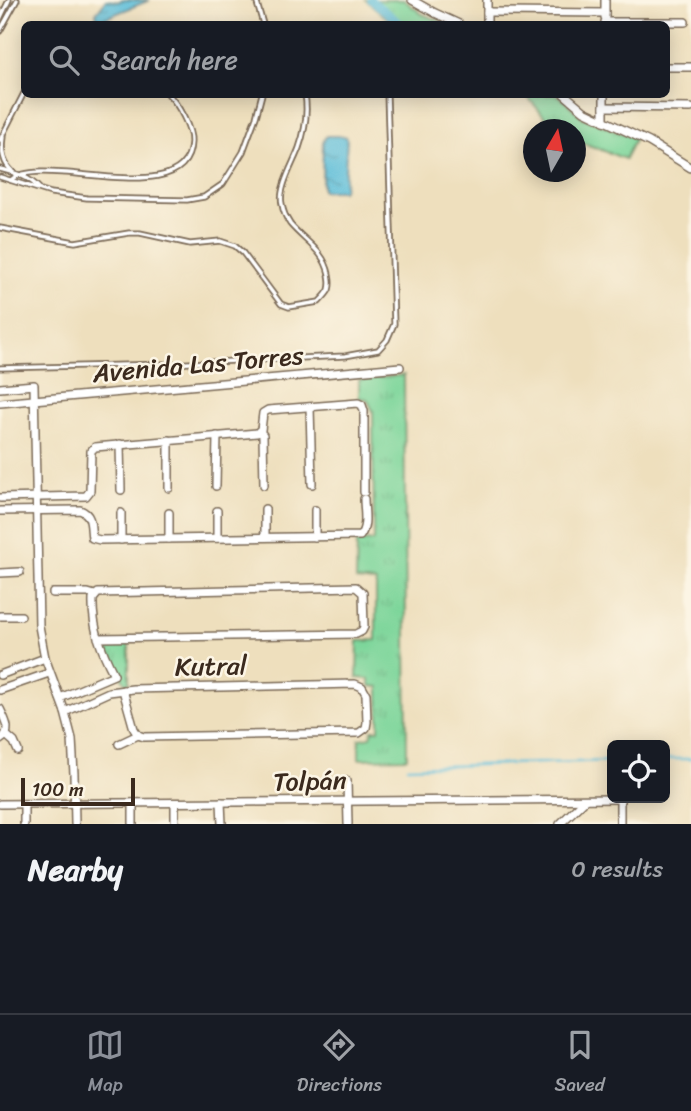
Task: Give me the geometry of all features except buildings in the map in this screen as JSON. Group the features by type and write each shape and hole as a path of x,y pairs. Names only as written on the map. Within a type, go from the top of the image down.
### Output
{"street":[{"path":"412,0 452,21"},
{"path":"487,0 487,21"},
{"path":"605,0 605,20"},
{"path":"487,12 645,21"},
{"path":"670,22 685,22"},
{"path":"670,67 691,67"},
{"path":"569,98 584,111 649,142 691,168"},
{"path":"604,98 604,121"},
{"path":"604,107 691,108"},
{"name":"Avenida Las Torres","path":"0,403 400,367"},
{"path":"0,388 34,385 38,626 49,673 65,712 73,751 75,824"},
{"path":"0,498 86,496 90,491 91,450 95,447 257,433 261,429 263,413 268,410 358,403 364,411 365,526 359,536 100,540 92,538 91,522 84,511 0,511"},
{"path":"310,407 312,484"},
{"path":"259,431 263,435 264,485"},
{"path":"216,486 217,436"},
{"path":"169,440 169,488"},
{"path":"120,444 121,490"},
{"path":"265,509 265,537"},
{"path":"315,510 315,537"},
{"path":"217,511 217,538"},
{"path":"121,513 121,540"},
{"path":"169,513 169,539"},
{"path":"0,573 20,572"},
{"path":"53,593 88,593 95,596 102,593 356,587 363,593 365,627 356,634 98,638"},
{"path":"60,698 114,675 98,638 93,618 95,596"},
{"path":"0,616 21,616"},
{"path":"0,675 45,658"},
{"path":"0,690 49,673"},
{"name":"Kutral","path":"65,712 109,692 123,690 355,684 362,687 366,694 367,722 364,730 356,733 138,735"},
{"path":"119,744 138,735 123,690"},
{"path":"0,709 8,727 3,738 14,742 18,751"},
{"path":"347,781 348,824"},
{"name":"Tolpán","path":"0,804 607,798"},
{"path":"560,824 585,799"},
{"path":"133,803 133,824"},
{"path":"175,803 175,824"},
{"path":"222,803 222,824"},
{"path":"620,803 620,824"},
{"path":"24,804 24,824"}],"lane":[{"path":"0,19 9,0"},
{"path":"0,31 17,0"},
{"path":"256,0 262,21"},
{"path":"0,140 22,98"},
{"path":"10,180 21,174 43,172 122,178 153,177 171,172 182,165 190,153 192,141 190,129 172,98"},
{"path":"0,177 51,193 87,198 187,200 204,197 223,184 243,152 261,98"},
{"path":"0,228 75,242 129,233 190,244 229,242 243,253 281,304 289,307 319,302 331,281 328,267 323,257 291,225 281,201 306,121 305,98"},
{"path":"0,368 331,357 378,349 387,340 394,324 387,98"},
{"path":"4,135 3,156 6,166 14,172"},
{"path":"0,169 21,174 40,189"}],"green space":[{"path":"366,0 404,0 422,14 440,21 390,21"},
{"path":"529,98 561,98 586,119 547,119"},
{"path":"586,119 635,138 625,159 586,144"},
{"path":"404,375 407,758 359,759 359,739 371,737 372,730 379,730 379,687 370,686 370,679 357,678 358,641 376,640 376,582 356,580 357,542 374,541 373,411 367,399 359,398 359,380"},
{"path":"112,643 129,643 129,683 125,683 109,653 108,647"}],"water":[{"path":"106,0 150,0 103,19 97,18 96,13"},
{"path":"326,136 347,138 342,191 322,191 323,142"}],"waterway":[{"path":"371,0 397,21"},
{"path":"670,759 691,759"},
{"path":"407,767 607,761"}]}
